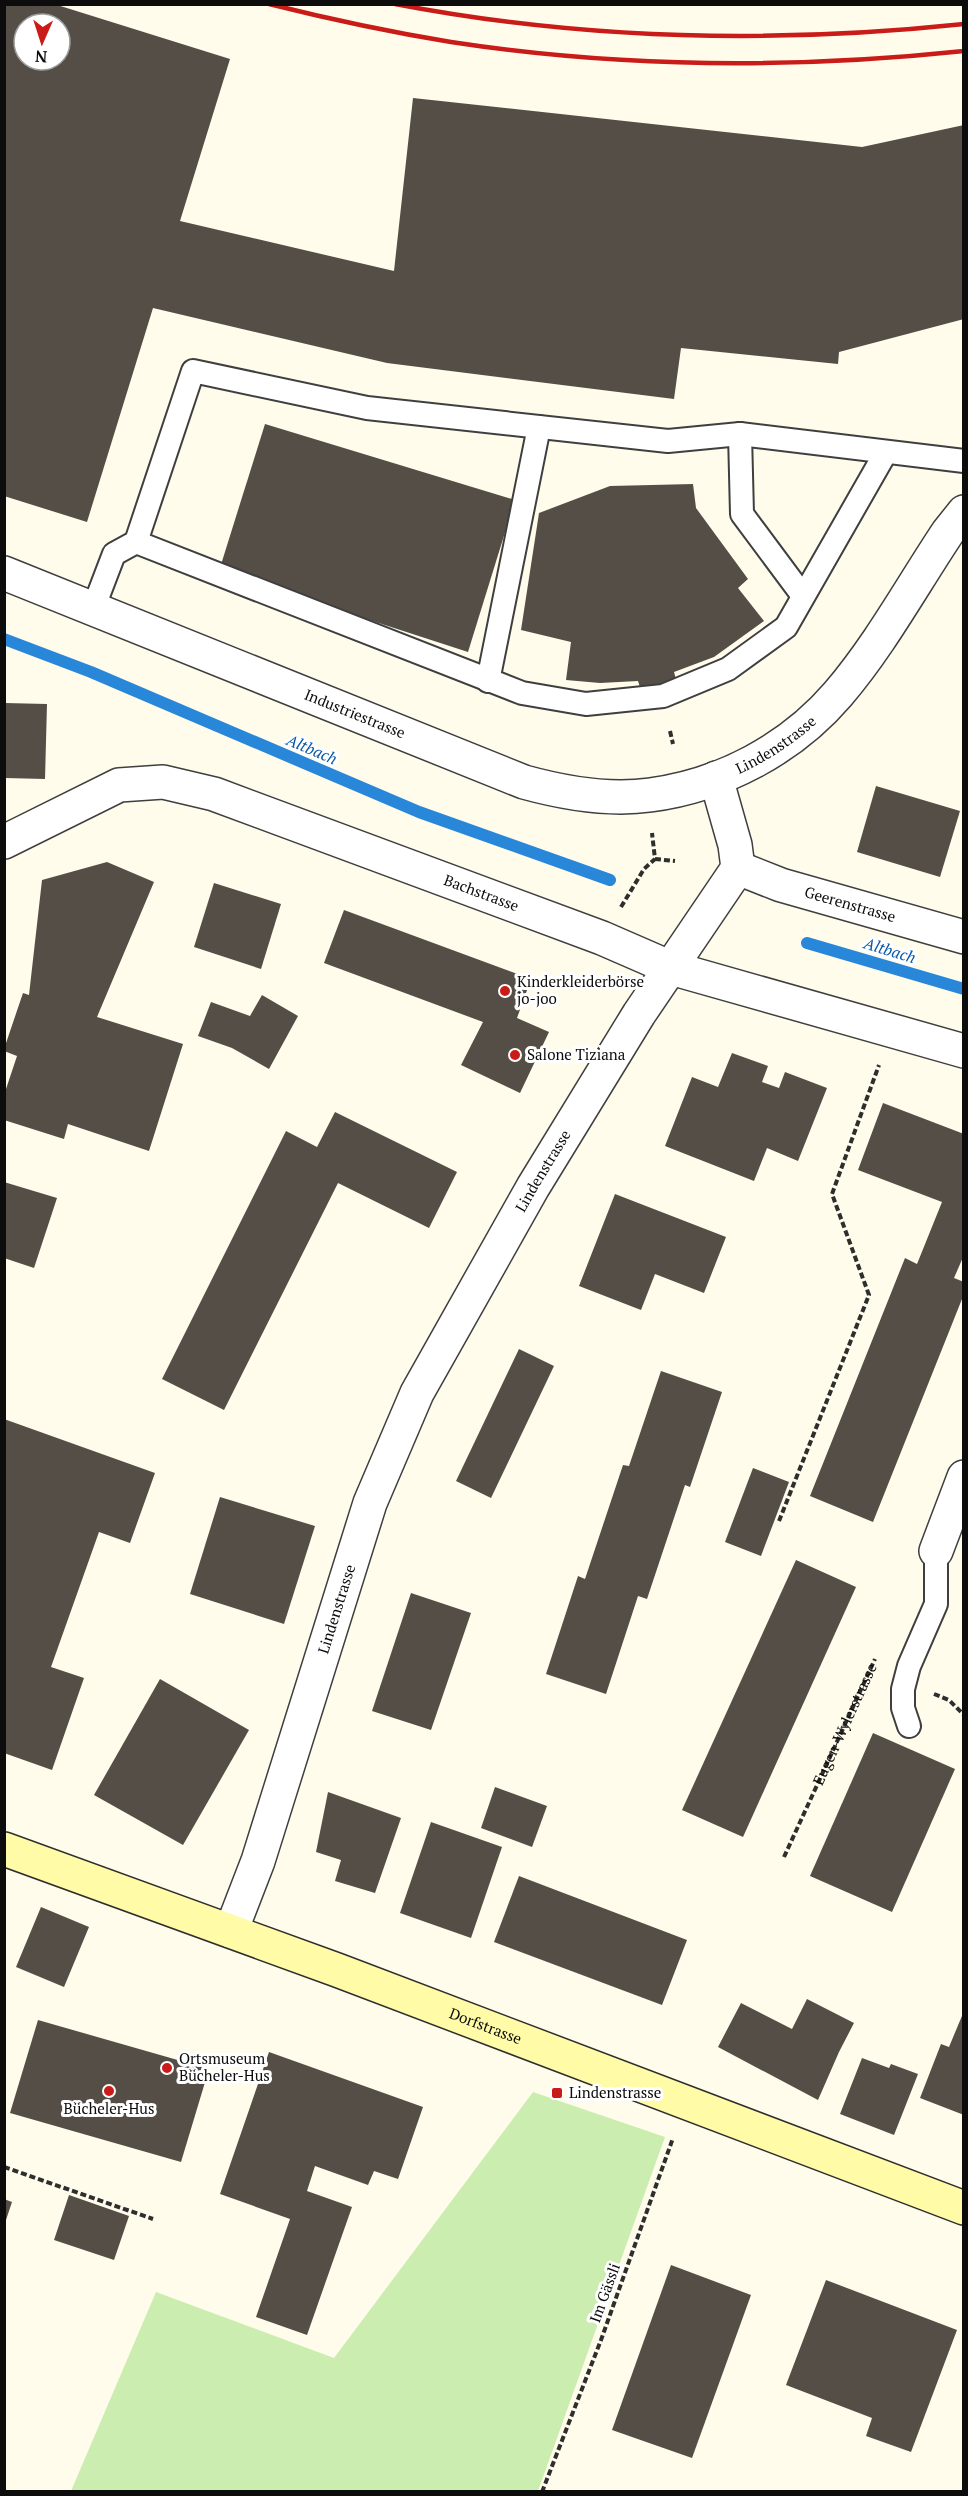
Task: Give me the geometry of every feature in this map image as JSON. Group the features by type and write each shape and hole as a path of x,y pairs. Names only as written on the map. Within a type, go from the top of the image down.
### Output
{"main road":[{"name":"Dorfstrasse","path":"4,1849 231,1930 963,2208"}],"street":[{"name":"Lindenstrasse","path":"231,1930 258,1861 370,1503 417,1393 533,1187 639,1014 738,868 735,845 716,778 753,761 795,736 837,695 860,667 963,512"},
{"name":"Industriestrasse","path":"4,573 534,785 584,795 649,796 716,778"},
{"name":"Bachstrasse","path":"4,842 119,785 163,782 214,794 602,938 671,968 963,1051"},
{"name":"Geerenstrasse","path":"738,868 781,885 963,937"},
{"path":"936,1551 963,1477"}],"lane":[{"path":"93,609 114,554 136,542 193,371 367,408 668,441 740,434 963,461"},
{"path":"488,681 539,427"},
{"path":"740,434 742,514 803,596"},
{"path":"136,542 522,693 586,704 663,696 728,669 786,627 886,452"},
{"path":"909,1726 903,1708 903,1689 909,1666 936,1604 936,1551"}],"path":[{"path":"670,731 673,744"},
{"path":"652,831 655,859"},
{"path":"644,869 655,859 675,861"},
{"path":"779,1521 869,1295 832,1194 882,1057"},
{"name":"Eugen-Wylerstrasse","path":"784,1857 879,1651"},
{"name":"Im Gässli","path":"542,2492 601,2340 687,2102"},
{"path":"4,2167 153,2219"}],"green space":[{"path":"533,2092 665,2137 538,2491 71,2491 156,2292 334,2358"}],"building":[{"path":"4,4 54,4 230,59 180,221 394,271 413,98 862,147 964,125 964,319 839,352 838,364 681,348 674,399 387,363 153,308 87,522 4,496"},
{"path":"265,424 515,500 468,652 219,571"},
{"path":"693,484 696,508 748,579 738,588 764,621 714,657 674,672 677,683 642,693 638,681 600,683 566,680 571,642 521,630 539,513 610,486"},
{"path":"5,703 47,704 45,779 5,778"},
{"path":"876,786 960,811 940,877 857,852"},
{"path":"107,862 154,882 97,1017 183,1044 149,1151 68,1124 64,1139 4,1120 4,1095 17,1056 4,1049 23,993 29,995 42,880"},
{"path":"214,883 281,904 261,969 194,947"},
{"path":"344,910 531,979 517,1018 549,1032 520,1093 461,1065 483,1022 324,963"},
{"path":"262,995 298,1016 269,1069 232,1048 198,1036 211,1002 250,1016"},
{"path":"732,1053 768,1066 762,1082 779,1088 785,1072 827,1088 798,1161 767,1148 754,1181 665,1146 692,1077 718,1087"},
{"path":"883,1103 964,1134 964,1255 954,1278 964,1282 964,1294 873,1522 810,1496 905,1258 917,1264 942,1202 858,1170"},
{"path":"335,1112 457,1172 429,1228 338,1183 224,1410 162,1379 286,1131 317,1147"},
{"path":"4,1182 57,1198 34,1268 4,1258"},
{"path":"615,1194 726,1237 704,1293 655,1274 641,1310 579,1286"},
{"path":"519,1349 554,1366 491,1498 456,1481"},
{"path":"661,1371 722,1392 690,1487 685,1485 647,1599 638,1596 606,1694 546,1674 578,1576 585,1579 623,1465 629,1466"},
{"path":"4,1419 155,1473 130,1543 99,1532 51,1667 84,1678 52,1770 4,1753"},
{"path":"753,1468 789,1482 761,1556 725,1542"},
{"path":"220,1497 315,1526 284,1624 190,1594"},
{"path":"796,1560 856,1587 743,1837 682,1810"},
{"path":"411,1593 471,1613 431,1730 372,1711"},
{"path":"160,1679 249,1730 183,1845 94,1795"},
{"path":"873,1733 955,1769 892,1912 810,1876"},
{"path":"495,1787 547,1806 532,1847 481,1828"},
{"path":"328,1792 401,1818 375,1893 335,1881 341,1860 316,1852"},
{"path":"431,1822 502,1847 471,1938 400,1913"},
{"path":"519,1876 687,1940 662,2005 494,1942"},
{"path":"41,1907 89,1927 64,1987 16,1967"},
{"path":"807,1999 854,2023 818,2100 718,2047 741,2003 792,2029"},
{"path":"964,2011 964,2115 920,2098 941,2044 949,2047"},
{"name":"Bücheler-Hus","path":"38,2020 209,2069 181,2162 10,2113"},
{"path":"269,2052 423,2107 398,2179 374,2171 368,2185 315,2166 307,2191 352,2207 307,2335 256,2317 290,2219 220,2194"},
{"path":"862,2058 889,2068 891,2064 918,2074 894,2135 840,2114"},
{"path":"69,2195 129,2216 114,2260 54,2240"},
{"path":"4,2199 12,2202 5,2223 4,2223"},
{"path":"671,2265 751,2295 692,2458 612,2430"},
{"path":"826,2280 957,2330 911,2452 866,2436 872,2418 786,2385"}],"waterway":[{"name":"Altbach","path":"4,639 91,672 419,812 610,880"},
{"name":"Altbach","path":"807,943 964,989"}],"railway":[{"path":"269,4 360,25 451,42 579,57 643,61 771,63 836,61 964,51"},
{"path":"395,4 536,25 679,35 821,34 964,24"}],"place":[{"name":"Kinderkleiderbörse jo-joo","path":"505,991"},
{"name":"Salone Tiziana","path":"515,1055"},
{"name":"Ortsmuseum Bücheler-Hus","path":"167,2068"},
{"name":"Bücheler-Hus","path":"109,2091"},
{"name":"Lindenstrasse","path":"557,2093"}]}
